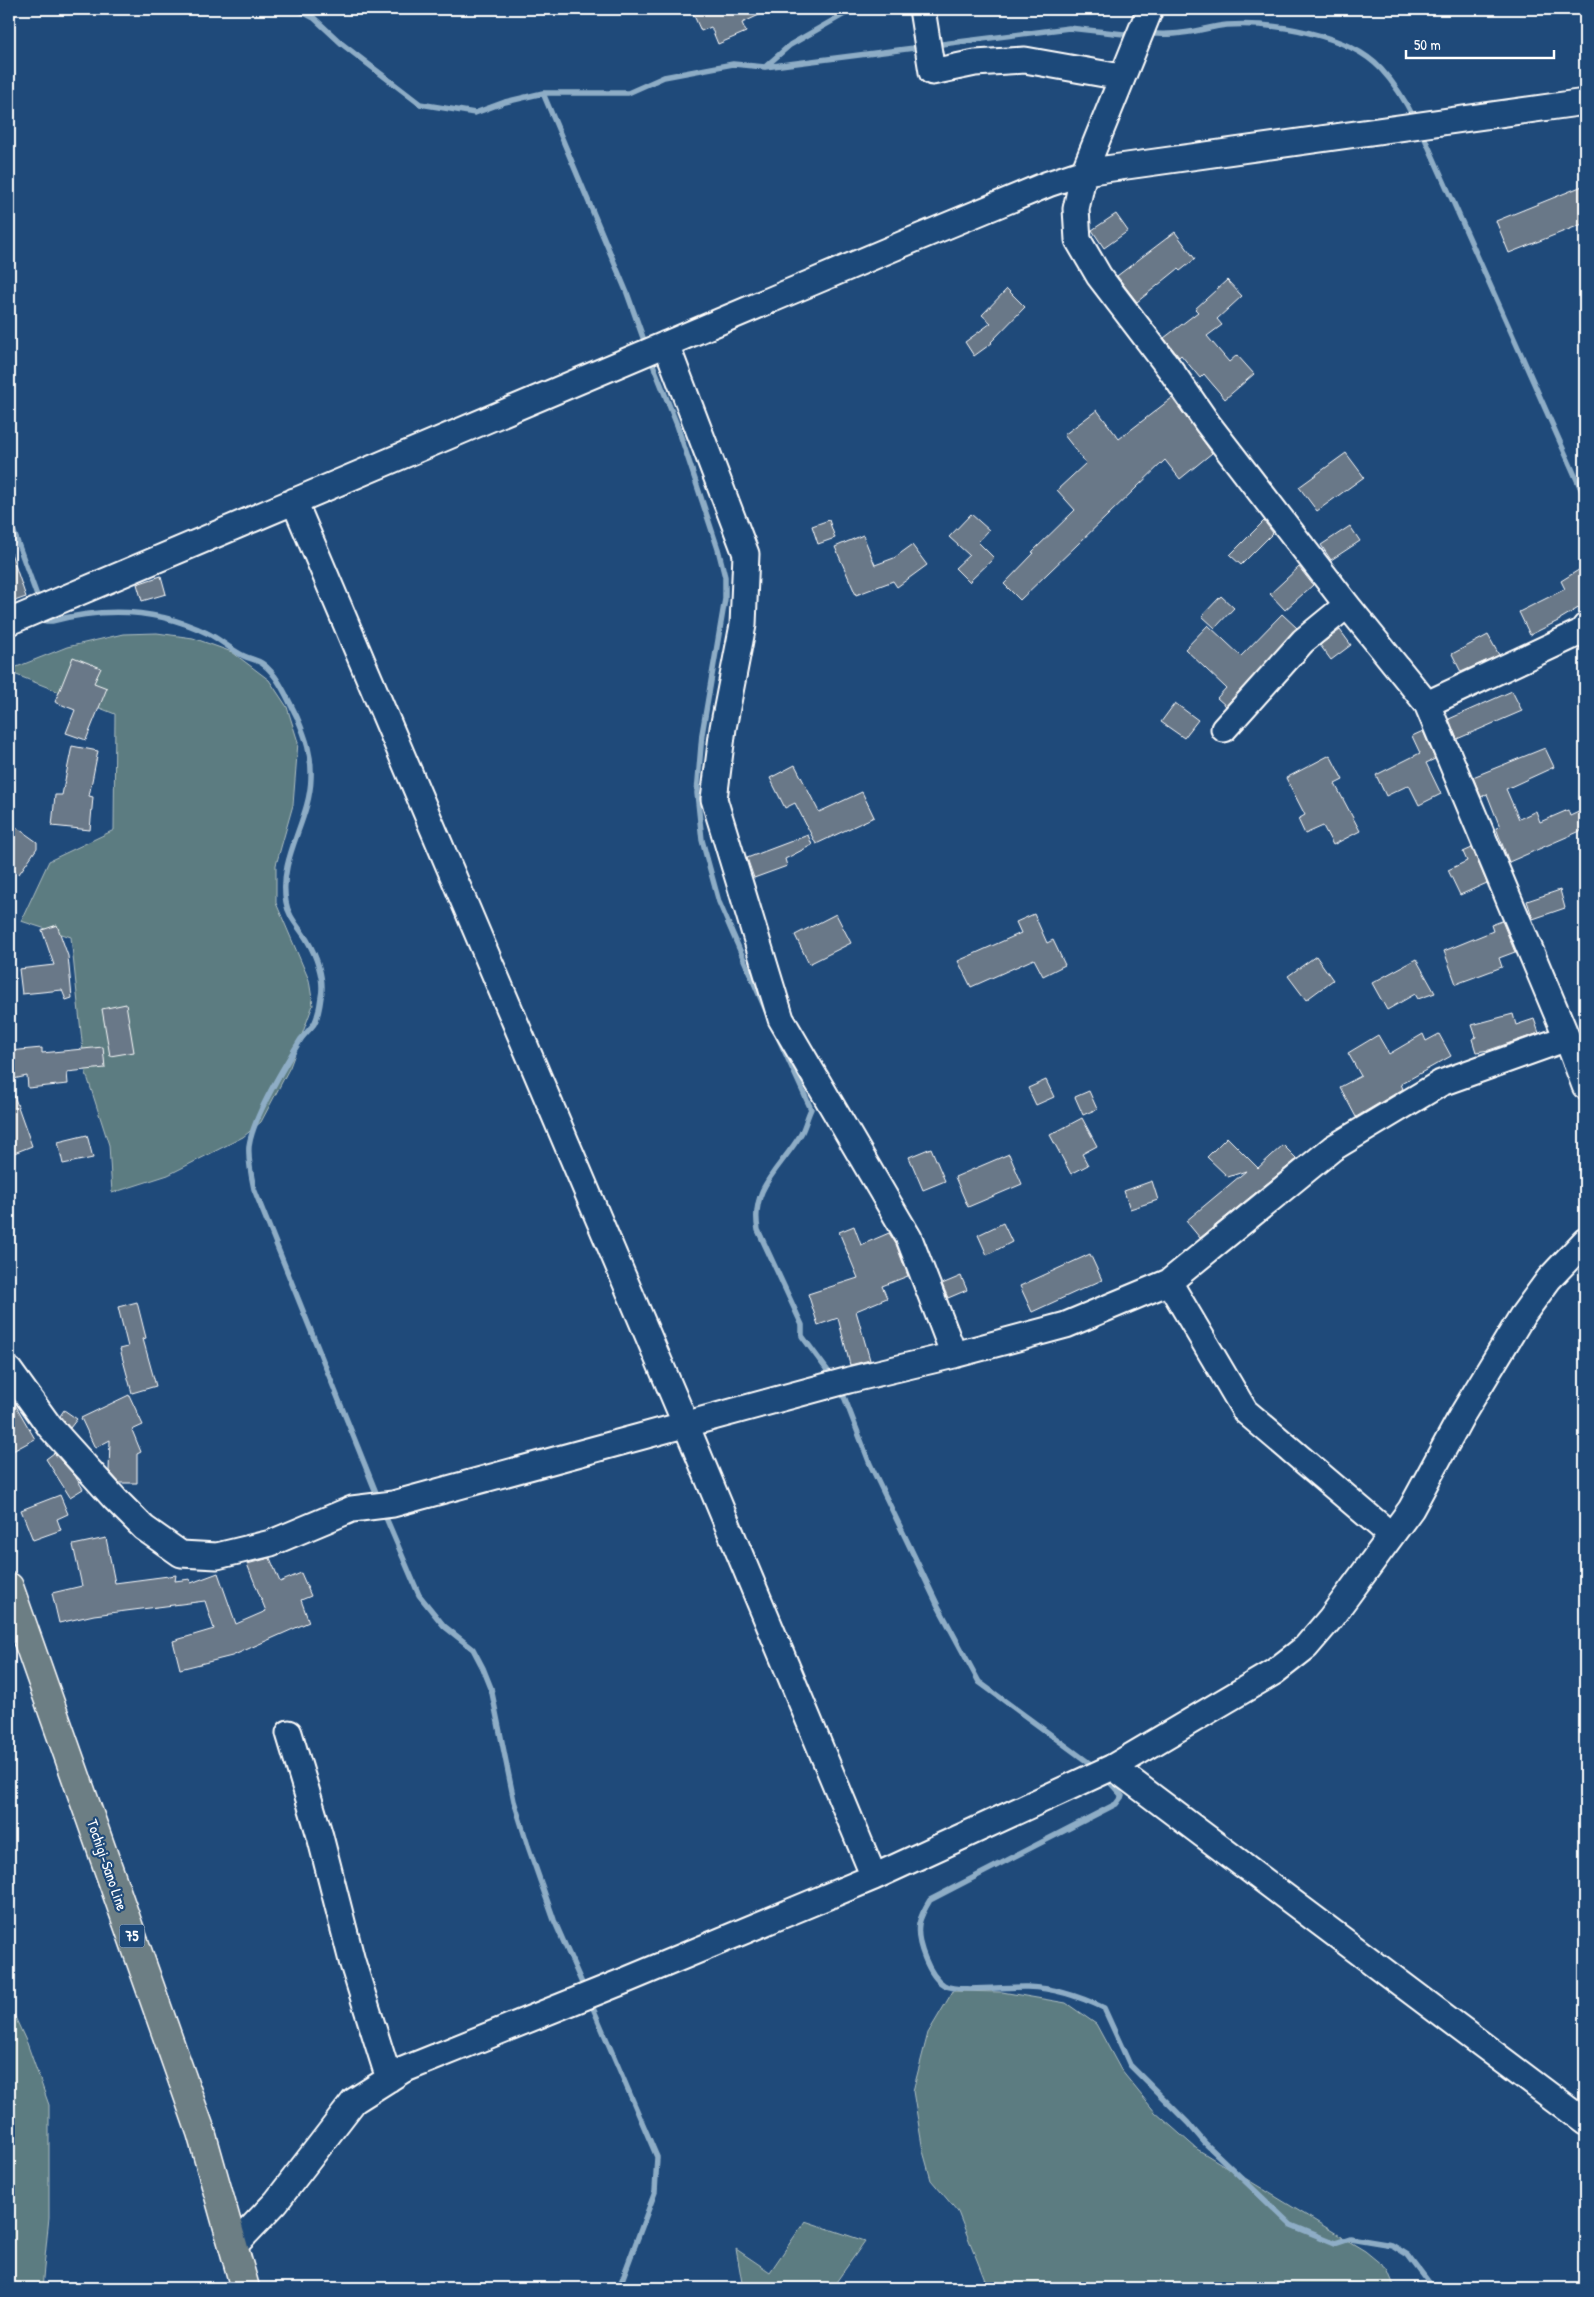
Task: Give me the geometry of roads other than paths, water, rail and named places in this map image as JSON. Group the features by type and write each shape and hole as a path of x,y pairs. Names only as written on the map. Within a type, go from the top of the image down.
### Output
{"main road":[{"name":"Tochigi-Sano Line","path":"9,1587 201,2132 245,2288"}],"street":[{"path":"1150,9 1084,172 1076,209 1078,240 1099,276 1170,369 1208,424 1347,605 1427,704 1567,1038 1585,1086"},
{"path":"924,19 932,72 976,63 1025,60 1121,77"},
{"path":"9,622 937,230 1048,184 1084,172 1585,102"},
{"path":"666,344 746,554 743,624 724,728 714,799 781,1019 909,1238 954,1355"},
{"path":"294,501 686,1426 874,1877"},
{"path":"1224,728 1303,641 1347,605"},
{"path":"1427,704 1580,632 1585,627"},
{"path":"9,1370 50,1427 144,1528 181,1554 217,1556 271,1543 352,1509 393,1504 686,1426 849,1380 954,1355 1066,1325 1169,1282 1333,1148 1441,1084 1567,1038"},
{"path":"234,2246 276,2202 354,2101 388,2078 403,2070 874,1877 1113,1767 1274,1672 1306,1647 1330,1619 1419,1496 1462,1415 1522,1316 1549,1279 1585,1241"},
{"path":"1169,1282 1245,1411 1391,1534"},
{"path":"289,1733 320,1836 352,1961 388,2078"},
{"path":"1113,1767 1585,2122"}],"waterway":[{"path":"297,9 314,18 342,44 420,104 475,113 505,102 543,93 628,93 664,77 733,64 765,67 922,47"},
{"path":"765,67 790,45 853,9"},
{"path":"1148,34 1178,34 1221,26 1245,25 1287,28 1330,39 1350,47 1367,57 1381,69 1400,93 1415,120"},
{"path":"934,45 1069,28 1133,35"},
{"path":"543,93 627,293 646,346"},
{"path":"1422,132 1585,498"},
{"path":"650,357 677,425 718,549 725,577 725,599 702,734 697,793 702,840 719,902 767,1013"},
{"path":"9,519 40,604"},
{"path":"44,615 46,621 111,612 150,615 170,619 207,633 239,654 261,663 269,669 283,689 303,732 308,747 311,778 306,809 286,870 286,902 292,917 314,953 321,975 322,990 319,1011 314,1024 301,1039 263,1106 252,1134 249,1146 249,1162 254,1189 377,1495"},
{"path":"778,1037 811,1109 801,1134 763,1190 757,1215 758,1230 802,1325 802,1336 833,1378"},
{"path":"839,1388 870,1464 938,1606 979,1682 1096,1768"},
{"path":"384,1513 419,1595 444,1626 473,1649 483,1668 491,1688 514,1801 528,1846 554,1920 585,1990"},
{"path":"1106,1778 1122,1796 1116,1804 930,1900 921,1918 919,1931 922,1949 933,1974 944,1985 960,1989 1027,1987 1047,1989 1076,1996 1104,2008 1130,2065 1188,2123 1205,2143 1291,2225 1335,2243 1350,2238 1392,2245 1408,2255 1433,2288"},
{"path":"590,2001 657,2157 655,2192 619,2288"}]}
